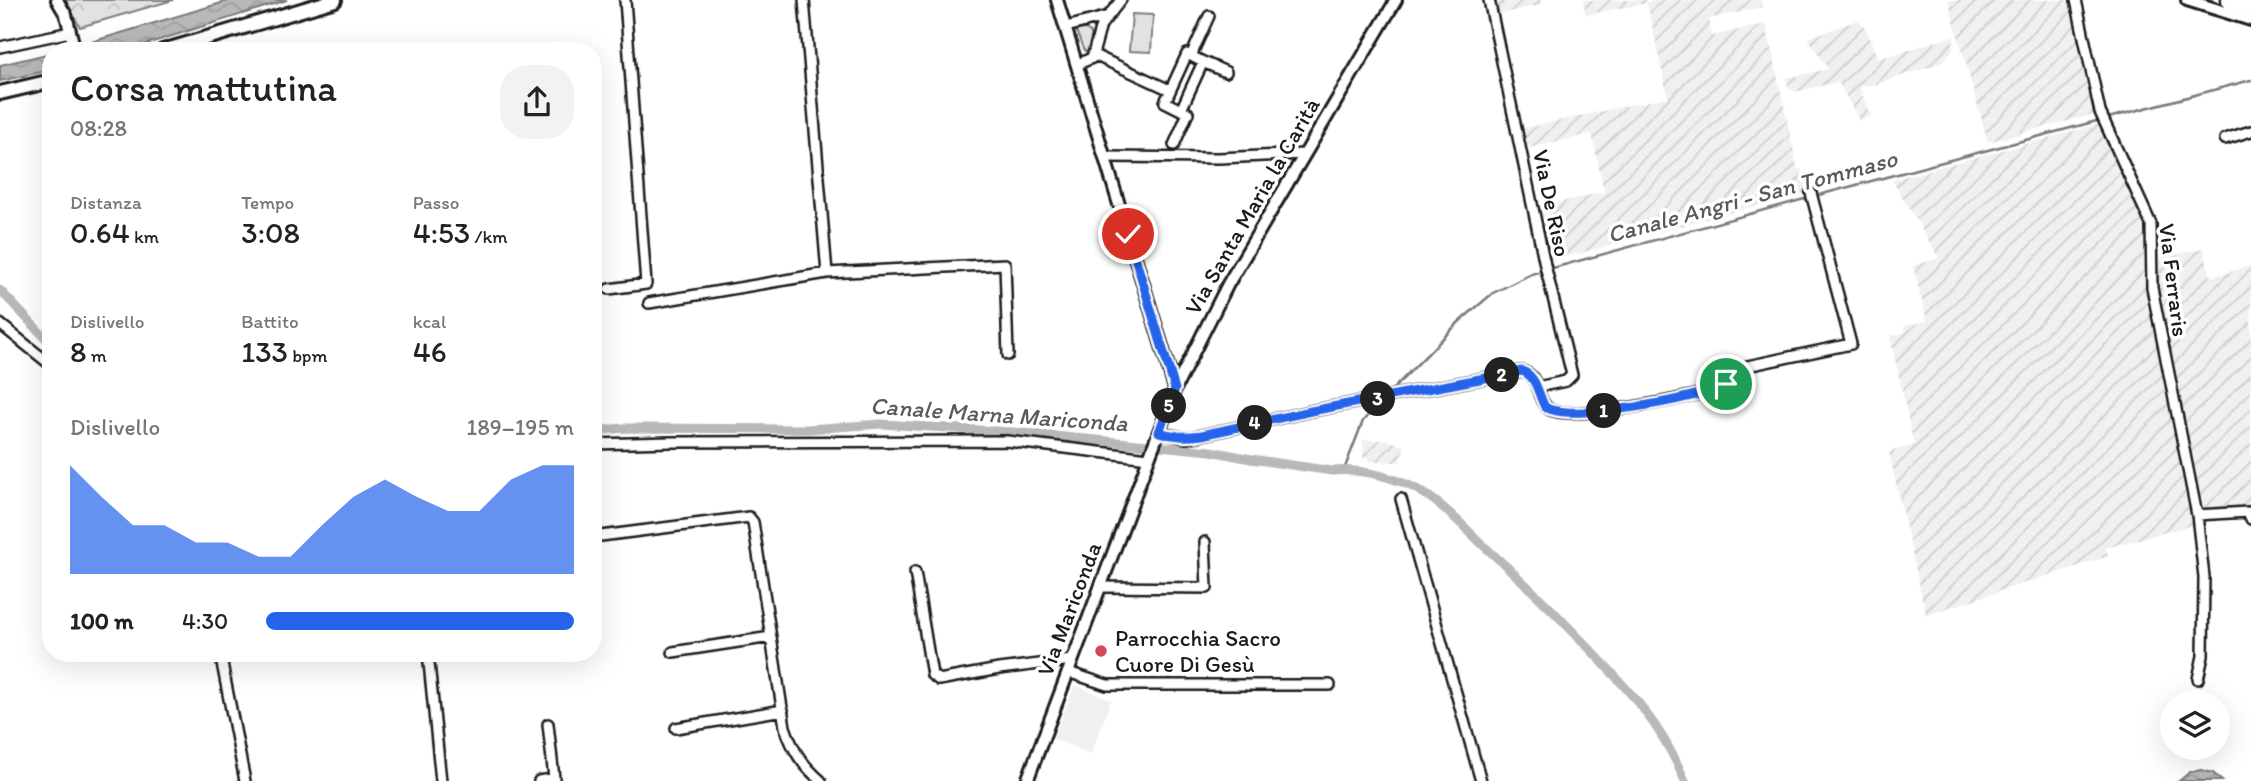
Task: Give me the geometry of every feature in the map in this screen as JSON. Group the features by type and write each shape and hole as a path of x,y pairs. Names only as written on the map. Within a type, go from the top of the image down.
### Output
{"highway":[{"path":"2231,0 2251,6"}],"main road":[{"path":"193,42 335,0"},
{"path":"0,93 42,84"}],"street":[{"path":"57,0 66,15 73,42"},
{"path":"609,289 646,284 625,0"},
{"path":"804,0 827,273"},
{"path":"1057,0 1175,389"},
{"path":"1078,64 1094,55 1105,18 1121,0"},
{"name":"Via Santa Maria la Carità","path":"1158,436 1175,389 1211,315 1396,0"},
{"name":"Via De Riso","path":"1489,0 1546,269 1572,375 1566,381 1537,387"},
{"name":"Via Ferraris","path":"2076,0 2100,112 2151,224 2152,288 2197,515 2204,577 2203,656 2198,679"},
{"path":"2187,0 2251,20"},
{"path":"1191,56 1209,16"},
{"path":"1066,27 1105,18"},
{"path":"1080,24 1092,28 1097,38"},
{"path":"0,47 71,35"},
{"path":"1174,145 1188,113 1165,102 1187,54 1226,72"},
{"path":"1094,55 1170,90"},
{"path":"1181,110 1203,62"},
{"path":"2225,139 2251,131"},
{"path":"1106,157 1219,159 1304,154"},
{"path":"1158,436 1186,438 1522,371 1531,376 1545,407 1553,411 1626,408 1718,388 1726,384 1738,368 1851,344 1812,197"},
{"path":"649,303 827,273 1005,264 1008,355"},
{"path":"0,324 42,358"},
{"name":"Via Mariconda","path":"1027,781 1158,436"},
{"path":"602,444 1007,442 1150,455"},
{"path":"1401,499 1481,781"},
{"path":"2197,515 2248,512 2251,519"},
{"path":"602,536 749,517 753,522 785,727 801,763 821,781"},
{"path":"1100,587 1207,588 1205,542"},
{"path":"915,572 932,676 939,681 999,669 1070,666 1107,685 1329,685"},
{"path":"673,652 771,638"},
{"path":"222,662 245,781"},
{"path":"429,662 441,781"},
{"path":"676,727 783,710"},
{"path":"539,781 554,778 548,724"}],"shaded area":[{"path":"1492,0 1542,0 1543,4 1496,15"},
{"path":"1583,0 1760,0 1762,7 1709,19 1712,36 1766,24 1798,170 1801,169 1807,192 1547,262 1536,208 1604,192 1592,134 1524,149 1520,129 1668,97 1647,3 1586,15"},
{"path":"1948,0 2072,0 2098,113 1988,142"},
{"path":"1858,20 1865,27 1878,59 1954,36 1953,49 1938,64 1877,84 1859,87 1871,116 1859,120 1838,82 1795,92 1788,88 1786,78 1828,69 1808,38"},
{"path":"2100,124 2140,207 2145,228 2144,281 2192,525 2105,548 2109,556 1926,615 1889,452 1914,445 1890,336 1905,333 1904,326 1927,321 1913,266 1939,258 1892,180"},
{"path":"2203,248 2211,277 2251,266 2251,510 2250,507 2203,512 2168,343 2158,285 2158,260"},
{"path":"1363,440 1387,440 1405,447 1399,462 1369,461 1369,458 1363,458"},
{"path":"1075,685 1111,700 1091,754 1053,739"}],"green space":[{"path":"65,0 173,0 80,27"},
{"path":"1132,14 1153,15 1151,52 1129,51"},
{"path":"1085,29 1093,38 1090,51 1086,52 1076,30"}],"water":[{"path":"231,0 287,0 153,42 91,42"},
{"path":"42,55 42,72 0,81 0,65"},
{"path":"2201,770 2213,773 2222,781 2179,781 2190,772"}],"waterway":[{"name":"Canale Angri - San Tommaso","path":"1815,196 2251,80"},
{"name":"Canale Angri - San Tommaso","path":"1390,392 1459,322 1493,293 1531,274 1808,198"},
{"name":"Canale Marna Mariconda","path":"0,290 42,334"},
{"name":"Canale Angri - San Tommaso","path":"1344,470 1363,421 1380,401"},
{"name":"Canale Marna Mariconda","path":"602,430 808,429 881,424 1013,432 1211,451 1332,471 1366,472 1389,478 1420,491 1437,503 1561,619 1642,708 1665,741 1685,781"}],"place":[{"name":"Parrocchia Sacro Cuore Di Gesù","path":"1101,651"}],"route":[{"path":"1128,234 1175,389 1159,432 1172,436 1186,438 1522,371 1531,376 1545,407 1557,412 1626,408 1708,391 1726,384"}]}
